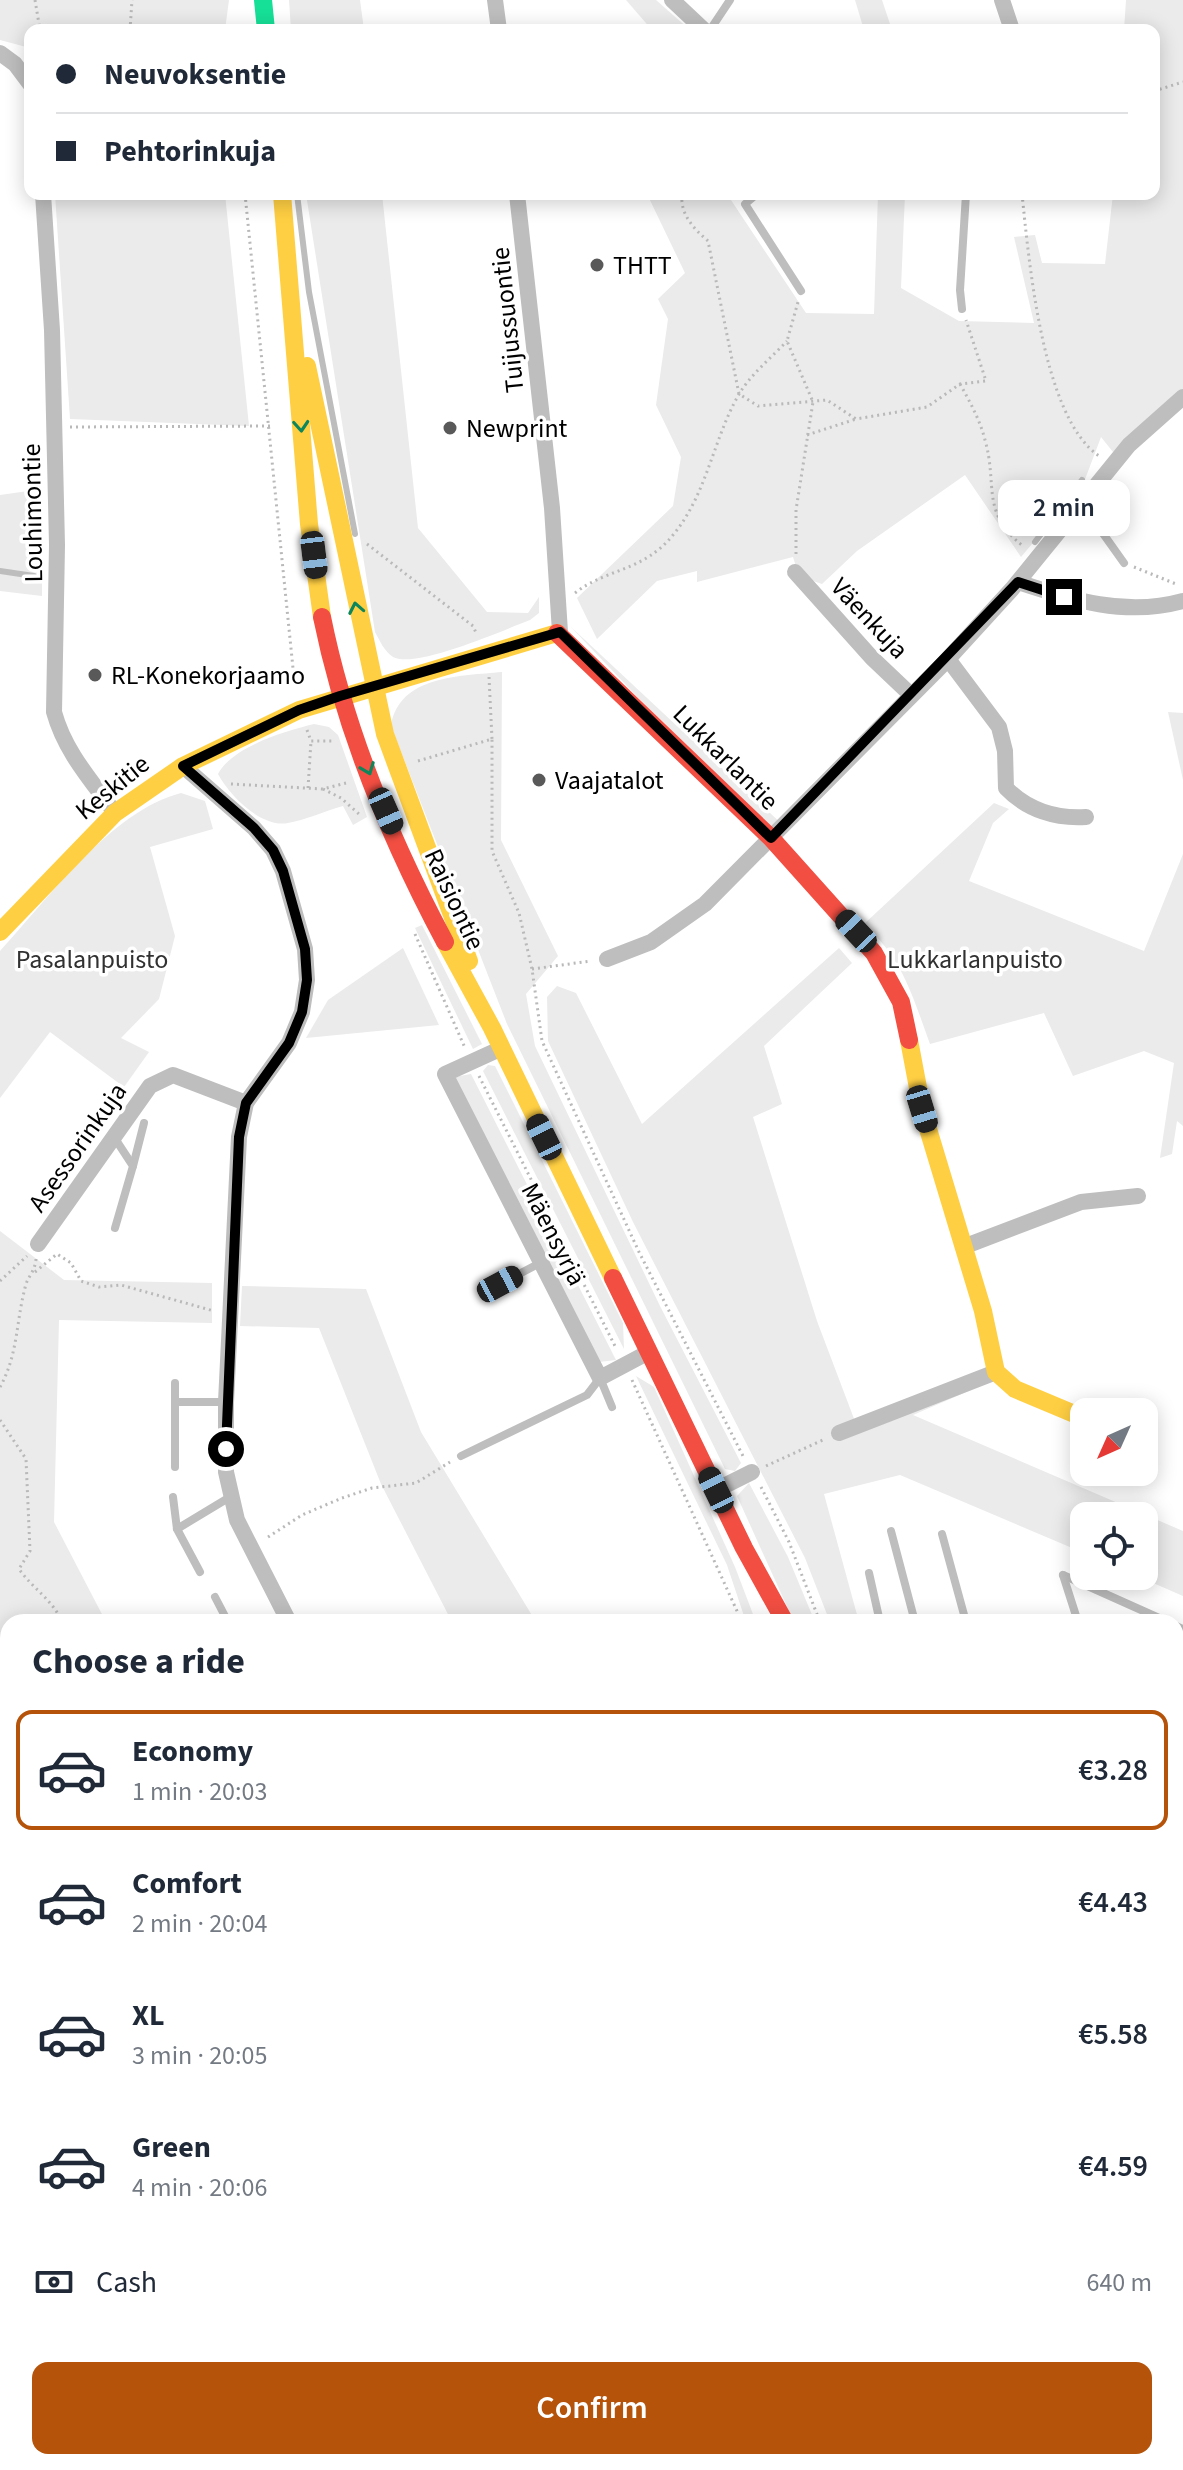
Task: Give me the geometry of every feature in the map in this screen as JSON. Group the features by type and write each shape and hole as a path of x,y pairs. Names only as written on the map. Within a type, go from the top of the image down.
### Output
{"main road":[{"path":"263,0 265,24"},
{"name":"Raisiontie","path":"283,200 295,320 304,463 319,599 340,696 376,790 449,951 492,1028 744,1548 781,1614"},
{"name":"Raisiontie","path":"295,320 322,421 373,684 407,798 492,1028"},
{"path":"373,684 560,632"},
{"name":"Lukkarlantie","path":"560,632 771,838 856,931 890,978 901,1002 922,1109 983,1311 996,1372"},
{"name":"Keskitie","path":"0,932 115,813 183,766 299,710 373,684"},
{"path":"996,1372 1015,1389 1070,1412"},
{"name":"Raisiontie","path":"744,1548 765,1614"}],"street":[{"path":"495,0 498,24"},
{"path":"672,0 700,24"},
{"path":"1002,0 1010,24"},
{"path":"0,53 24,74"},
{"name":"Louhimontie","path":"43,200 54,427 58,619 54,712 61,736 72,756 115,813"},
{"name":"Tuijussuontie","path":"518,200 552,508 560,632"},
{"path":"607,959 629,952 676,927 705,904 948,659 1038,559 1112,465 1143,431 1183,397"},
{"name":"Väenkuja","path":"795,572 872,658 911,695"},
{"path":"1018,582 1064,597 1123,608 1183,601"},
{"path":"948,659 999,727 1005,751 1006,788 1027,804 1056,816 1086,817"},
{"path":"183,766 254,828 273,850 283,871 305,949 307,980 302,1012 289,1043 246,1103 239,1137 226,1402 230,1497 284,1614"},
{"name":"Mäensyrjä","path":"502,1048 445,1074 600,1378"},
{"name":"Asessorinkuja","path":"38,1244 150,1086 173,1075 246,1103"},
{"path":"963,1247 1081,1202 1138,1196"},
{"path":"600,1378 649,1352"},
{"path":"839,1433 996,1372"},
{"path":"716,1490 752,1472"}],"lane":[{"path":"712,24 730,0"},
{"path":"750,200 745,204 774,254 801,291"},
{"path":"962,309 960,290 966,200"},
{"path":"1082,504 1124,563"},
{"path":"115,1228 144,1123"},
{"path":"113,1136 133,1166"},
{"path":"500,1284 540,1263"},
{"path":"600,1378 612,1407"},
{"path":"461,1456 587,1395 600,1378"},
{"path":"175,1383 175,1467"},
{"path":"175,1402 226,1402"},
{"path":"173,1497 177,1529 200,1572"},
{"path":"177,1529 230,1497"},
{"path":"891,1531 913,1614"},
{"path":"942,1534 964,1614"},
{"path":"869,1573 878,1614"},
{"path":"1075,1614 1063,1575 1150,1614"},
{"path":"215,1597 224,1614"}],"path":[{"path":"35,0 39,24"},
{"path":"130,24 132,0"},
{"path":"1160,89 1183,82"},
{"path":"682,200 681,206 694,229 708,241 739,394 758,406 827,400 856,419"},
{"path":"1023,200 1037,314 1055,380 1076,435 1088,449 1112,465"},
{"path":"559,605 595,580 640,565 673,535 714,459 739,394 787,341 801,291"},
{"path":"807,435 856,419 927,407 960,384 986,381 962,309"},
{"path":"787,341 813,402 796,510 795,572"},
{"path":"960,384 985,440 992,491 1004,531 1038,559"},
{"path":"54,427 271,426"},
{"path":"360,542 388,558 473,626 489,671 492,851 519,913 532,969 542,1041 639,1252 789,1542 817,1614"},
{"path":"1124,563 1183,586"},
{"path":"418,761 492,739"},
{"path":"308,788 311,741"},
{"path":"201,781 323,789 354,781"},
{"path":"323,789 341,798 362,817"},
{"path":"532,969 607,959"},
{"path":"35,1272 38,1244"},
{"path":"0,1281 38,1244"},
{"path":"0,1387 8,1373 19,1335 26,1283 57,1254 71,1263 81,1281 99,1287 121,1285 229,1314"},
{"path":"0,1420 1,1428 26,1459 30,1551 19,1569 33,1588 55,1604 59,1614"},
{"path":"752,1472 839,1433"},
{"path":"252,1547 302,1515 372,1488 416,1483 461,1456"}],"green space":[{"path":"0,0 229,0 226,24 24,24 24,46 0,40"},
{"path":"289,0 360,0 363,24 291,24"},
{"path":"626,0 656,0 683,24 647,24"},
{"path":"855,0 882,0 890,24 862,24"},
{"path":"1126,0 1183,0 1183,394 1113,452 1101,437 1084,482 1021,557 965,475 857,551 822,584 799,576 793,557 697,582 697,571 657,581 597,639 577,598 673,506 681,457 656,405 668,319 658,299 685,273 650,200 731,200 806,313 874,314 878,200 905,200 901,288 959,321 1034,323 1014,237 1035,235 1042,263 1105,264 1112,200 1160,200 1160,24 1124,24"},
{"path":"55,200 226,200 249,426 70,419"},
{"path":"307,200 383,200 418,528 487,612 528,613 539,597 539,613 530,620 460,647 420,658 393,657 382,646 375,632"},
{"path":"42,489 42,596 0,591 0,495"},
{"path":"570,626 784,826 771,838"},
{"path":"502,672 501,840 558,956 526,994 535,1046 660,1306 741,1463 735,1471 725,1469 507,1024 391,726 396,709 419,688 451,677"},
{"path":"1168,712 1183,713 1183,780"},
{"path":"314,724 329,727 338,735 367,817 353,825 343,806 288,823 267,820 238,800 218,774 235,755 248,748"},
{"name":"Pasalanpuisto","path":"181,793 205,801 213,829 150,847 175,936 159,999 121,1038 149,1052 124,1087 50,1032 0,1098 0,951 60,882 106,837 155,803"},
{"name":"Lukkarlanpuisto","path":"994,803 1009,809 993,823 969,881 1144,951 1183,854 1183,1126 1177,1121 1172,1154 1160,1158 1174,1063 1144,1051 1073,1076 1044,1013 930,1044 898,965 864,924"},
{"path":"422,925 482,1044 473,1049 415,928"},
{"path":"403,948 439,1025 306,1038 328,1000"},
{"path":"839,948 852,963 764,1046 782,1104 753,1117 817,1321 856,1424 978,1387 913,1415 1070,1482 1070,1486 1078,1486 1116,1502 1070,1502 1070,1547 900,1475 824,1494 857,1614 827,1614 805,1558 633,1222 548,1041 547,997 557,986 576,993 642,1124"},
{"path":"488,1065 495,1066 623,1323 624,1349 483,1071"},
{"path":"471,1074 616,1360 599,1362 454,1077"},
{"path":"0,1231 64,1280 212,1283 212,1323 59,1320 54,1522 102,1614 0,1614"},
{"path":"242,1286 366,1289 421,1432 531,1614 448,1614 381,1484 319,1328 240,1326"},
{"path":"636,1376 654,1387 753,1614 743,1614 727,1565"},
{"path":"749,1483 788,1557 812,1614 790,1614 737,1496"},
{"path":"1158,1520 1183,1531 1183,1596 1158,1585"}],"waterway":[{"path":"298,200 309,292 355,534"},
{"path":"1035,542 1082,480"},
{"path":"0,571 34,576"}],"traffic: fast":[{"path":"263,0 265,24"}],"traffic: slow":[{"path":"282,200 309,524 322,617"},
{"path":"307,366 385,734 469,961"},
{"path":"0,932 115,813 183,766 299,710 557,633"},
{"path":"445,942 492,1028 613,1278"},
{"path":"909,1040 922,1109 983,1311 996,1372 1015,1389 1070,1412"}],"traffic: jam":[{"path":"322,617 343,701 372,784 406,864 445,942"},
{"path":"557,633 771,838 874,953 901,1002 909,1040"},
{"path":"613,1278 744,1548 781,1614"}],"place":[{"name":"THTT","path":"597,265"},
{"name":"Newprint","path":"450,428"},
{"name":"RL-Konekorjaamo","path":"95,675"},
{"name":"Vaajatalot","path":"539,780"}],"route":[{"path":"226,1449 229,1314 239,1137 246,1103 289,1043 302,1012 307,980 305,949 283,871 273,850 254,828 183,766 299,710 373,684 560,632 771,838 948,659 1018,582 1064,597"}]}
